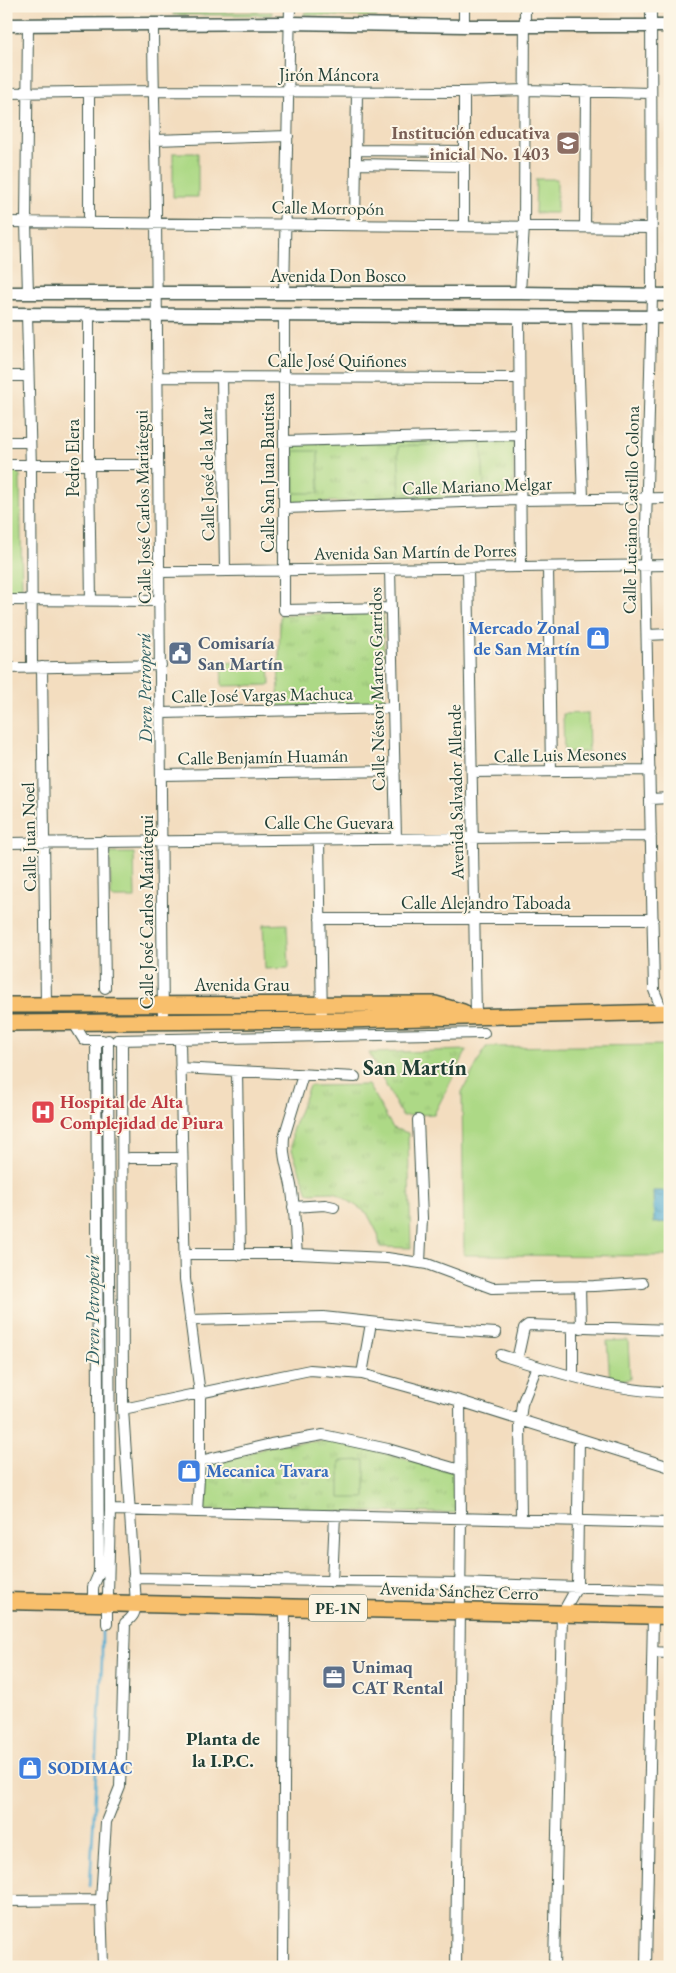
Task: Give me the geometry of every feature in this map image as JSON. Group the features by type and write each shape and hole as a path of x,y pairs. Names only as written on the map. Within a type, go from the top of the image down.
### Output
{"highway":[{"name":"Avenida Sánchez Cerro","path":"6,1601 100,1607 136,1604 662,1616"}],"main road":[{"name":"Avenida Grau","path":"6,1005 435,1004 476,1016"},
{"name":"Avenida Grau","path":"6,1023 322,1020 666,1013"}],"street":[{"path":"284,293 287,224 290,6"},
{"path":"464,6 464,26"},
{"path":"520,293 524,226 525,6"},
{"name":"Calle Luciano Castillo Colona","path":"651,6 650,228 652,295 645,565 654,990 666,1013"},
{"path":"6,25 290,22 464,26 670,26"},
{"name":"Calle José Carlos Mariátegui","path":"153,24 156,222 155,293 162,713 163,1021"},
{"path":"28,25 26,222 28,293"},
{"name":"Jirón Máncora","path":"6,93 153,90 288,92 525,90 651,93"},
{"path":"585,227 586,91"},
{"path":"89,92 89,222"},
{"path":"355,224 357,92"},
{"path":"464,92 464,226"},
{"path":"155,140 288,136"},
{"path":"356,150 464,151"},
{"path":"356,164 464,166"},
{"name":"Calle Morropón","path":"6,222 650,228"},
{"name":"Avenida Don Bosco","path":"6,293 520,293 670,295"},
{"path":"6,314 670,317"},
{"name":"Calle Juan Noel","path":"28,314 32,600 45,842 46,1005"},
{"name":"Pedro Elera","path":"89,314 91,601"},
{"name":"Calle San Juan Bautista","path":"284,315 284,610 391,608"},
{"path":"519,316 521,567"},
{"path":"577,316 582,499"},
{"path":"6,376 28,376"},
{"name":"Calle José Quiñones","path":"157,377 518,378"},
{"name":"Calle José de la Mar","path":"222,377 225,571"},
{"path":"284,441 519,435"},
{"path":"6,442 30,442"},
{"path":"6,465 158,465"},
{"name":"Calle Mariano Melgar","path":"284,508 520,500 670,498"},
{"name":"Avenida San Martín de Porres","path":"160,572 670,565"},
{"path":"548,566 551,771"},
{"name":"Avenida Salvador Allende","path":"468,568 476,1016"},
{"name":"Calle Néstor Martos Garridos","path":"390,569 396,839"},
{"path":"6,600 160,601"},
{"path":"647,635 670,634"},
{"path":"6,668 161,665"},
{"name":"Calle José Vargas Machuca","path":"162,713 393,708"},
{"name":"Calle Luis Mesones","path":"472,772 650,770"},
{"name":"Calle Benjamín Huamán","path":"162,775 395,771"},
{"path":"650,799 670,798"},
{"name":"Calle Che Guevara","path":"6,843 651,836"},
{"path":"319,840 322,1020"},
{"path":"103,841 105,988"},
{"name":"Calle Alejandro Taboada","path":"320,919 653,919"},
{"path":"73,1022 84,1040 180,1040 484,1033"},
{"path":"96,1040 99,1573 93,1587 107,1624"},
{"path":"108,1040 110,1510 108,1595"},
{"path":"103,1967 101,1900 106,1822 120,1787 125,1623 133,1618 136,1604 123,1409 122,1040"},
{"path":"180,1040 184,1254 190,1320 200,1394 200,1461 197,1512"},
{"path":"180,1068 355,1077"},
{"path":"237,1071 240,1255"},
{"path":"297,1254 292,1189 283,1157 283,1146 286,1128 302,1075"},
{"path":"418,1120 422,1218 420,1263"},
{"path":"130,1158 182,1158"},
{"path":"293,1207 334,1207"},
{"path":"184,1254 297,1254 387,1258 420,1263 492,1288 642,1283"},
{"path":"573,1376 580,1286"},
{"path":"190,1320 323,1317 496,1333"},
{"path":"362,1374 371,1322"},
{"path":"517,1360 524,1328 528,1325 670,1330"},
{"path":"501,1355 573,1376 632,1388 670,1392"},
{"path":"521,1519 520,1420 522,1404 537,1366"},
{"path":"123,1409 310,1370 362,1374 460,1401 670,1467"},
{"path":"456,1967 461,1518 460,1401"},
{"path":"200,1461 270,1444 323,1435 388,1449 460,1470"},
{"path":"554,1967 562,1614 577,1588 580,1439"},
{"path":"110,1510 670,1523"},
{"path":"332,1582 335,1515"},
{"path":"133,1578 459,1583 670,1590"},
{"path":"282,1967 285,1608"},
{"path":"646,1967 653,1652 662,1616"},
{"path":"653,1652 670,1653"},
{"path":"6,1901 101,1900"}],"green space":[{"path":"272,12 272,15 173,15 173,13"},
{"path":"305,12 377,12 377,17 304,15"},
{"path":"173,153 198,153 198,197 173,197"},
{"path":"536,179 557,179 557,213 535,213"},
{"path":"513,438 514,496 291,503 289,443"},
{"path":"482,443 484,491 400,494 398,446"},
{"path":"294,451 318,451 319,493 295,493"},
{"path":"6,471 16,471 20,475 22,590 18,594 6,594"},
{"path":"383,613 385,701 381,704 278,707 280,615"},
{"path":"269,661 270,685 222,686 221,663"},
{"path":"588,713 589,752 564,753 563,714"},
{"path":"110,853 134,853 135,898 111,898"},
{"path":"287,924 289,968 265,969 263,925"},
{"path":"670,1045 670,1256 464,1255 462,1092 486,1047"},
{"path":"467,1050 434,1114 402,1116 369,1053"},
{"path":"368,1085 393,1128 408,1133 411,1248 380,1247 378,1234 367,1213 335,1192 308,1193 292,1150 292,1131 309,1086"},
{"path":"628,1340 630,1379 610,1381 607,1341"},
{"path":"335,1440 457,1473 457,1513 204,1510 204,1466 279,1444"},
{"path":"365,1460 365,1498 340,1498 340,1461"}],"water":[{"path":"653,1191 669,1191 669,1222 654,1223"}],"waterway":[{"name":"Dren Petroperú","path":"90,1886 102,1631"}],"place":[{"name":"Institución educativa inicial No. 1403","path":"568,143"},
{"name":"Mercado Zonal de San Martín","path":"598,638"},
{"name":"Comisaría San Martín","path":"180,653"},
{"name":"Hospital de Alta Complejidad de Piura","path":"43,1112"},
{"name":"Mecanica Tavara","path":"189,1471"},
{"name":"Unimaq CAT Rental","path":"334,1677"},
{"name":"SODIMAC","path":"30,1768"}],"district":[{"name":"San Martín","path":"415,1067"},
{"name":"Planta de la I.P.C.","path":"223,1749"}]}
